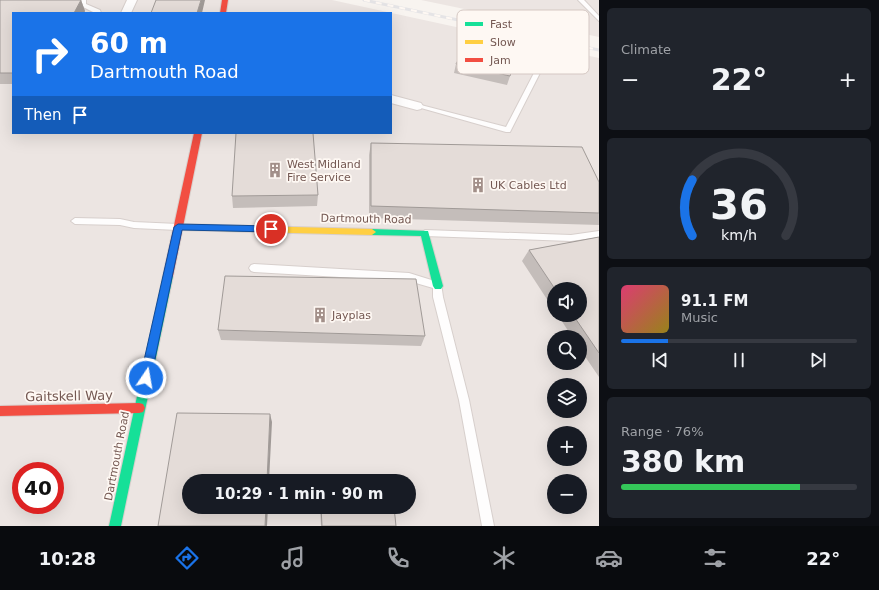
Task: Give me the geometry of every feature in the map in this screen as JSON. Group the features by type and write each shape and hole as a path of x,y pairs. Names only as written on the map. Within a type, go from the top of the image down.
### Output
{"street":[{"path":"126,12 132,0"},
{"path":"223,12 225,0"},
{"path":"392,99 417,106"},
{"name":"Dartmouth Road","path":"115,526 198,134"},
{"name":"Dartmouth Road","path":"178,227 425,233 438,286"},
{"name":"Gaitskell Way","path":"0,411 139,408"}],"lane":[{"path":"83,0 83,5 94,8 98,10 98,12"},
{"path":"581,0 599,19"},
{"path":"417,106 508,130 536,74"},
{"path":"75,221 120,222 134,225 178,227"},
{"path":"425,233 571,238 599,234"},
{"path":"254,268 409,277 438,286 438,297 464,400 488,526"}],"shaded area":[{"path":"0,0 332,0 387,12 12,12 12,134 392,134 392,13 457,27 457,74 589,74 589,56 599,58 599,526 0,526"},
{"path":"421,0 599,0 599,37 589,35 589,10 469,10"}],"building":[{"path":"0,0 81,0 75,12 12,12 12,73 0,73"},
{"path":"156,0 201,0 197,12 151,12"},
{"name":"West Midland Fire Service","path":"236,134 313,134 318,195 232,196"},
{"name":"UK Cables Ltd","path":"371,143 582,147 599,182 599,213 371,206"},
{"path":"599,237 599,353 587,335 587,330 583,330 578,322 587,322 587,282 550,282 529,250"},
{"name":"Jayplas","path":"225,276 416,279 425,336 218,330"},
{"path":"177,413 270,414 267,474 182,474 182,514 266,514 265,526 158,526"},
{"path":"321,514 395,514 396,526 322,526"}],"railway":[{"path":"364,0 457,20"},
{"path":"589,48 599,50"}],"traffic: fast":[{"path":"372,232 425,233 438,286"},
{"path":"115,526 168,276"}],"traffic: slow":[{"path":"178,227 372,232"}],"traffic: jam":[{"path":"223,12 225,0"},
{"path":"168,276 198,134"},
{"path":"0,411 139,408"}],"place":[{"name":"West Midland Fire Service","path":"275,170"},
{"name":"UK Cables Ltd","path":"478,185"},
{"name":"Jayplas","path":"320,315"}],"route":[{"path":"146,378 178,227 271,229"}]}
